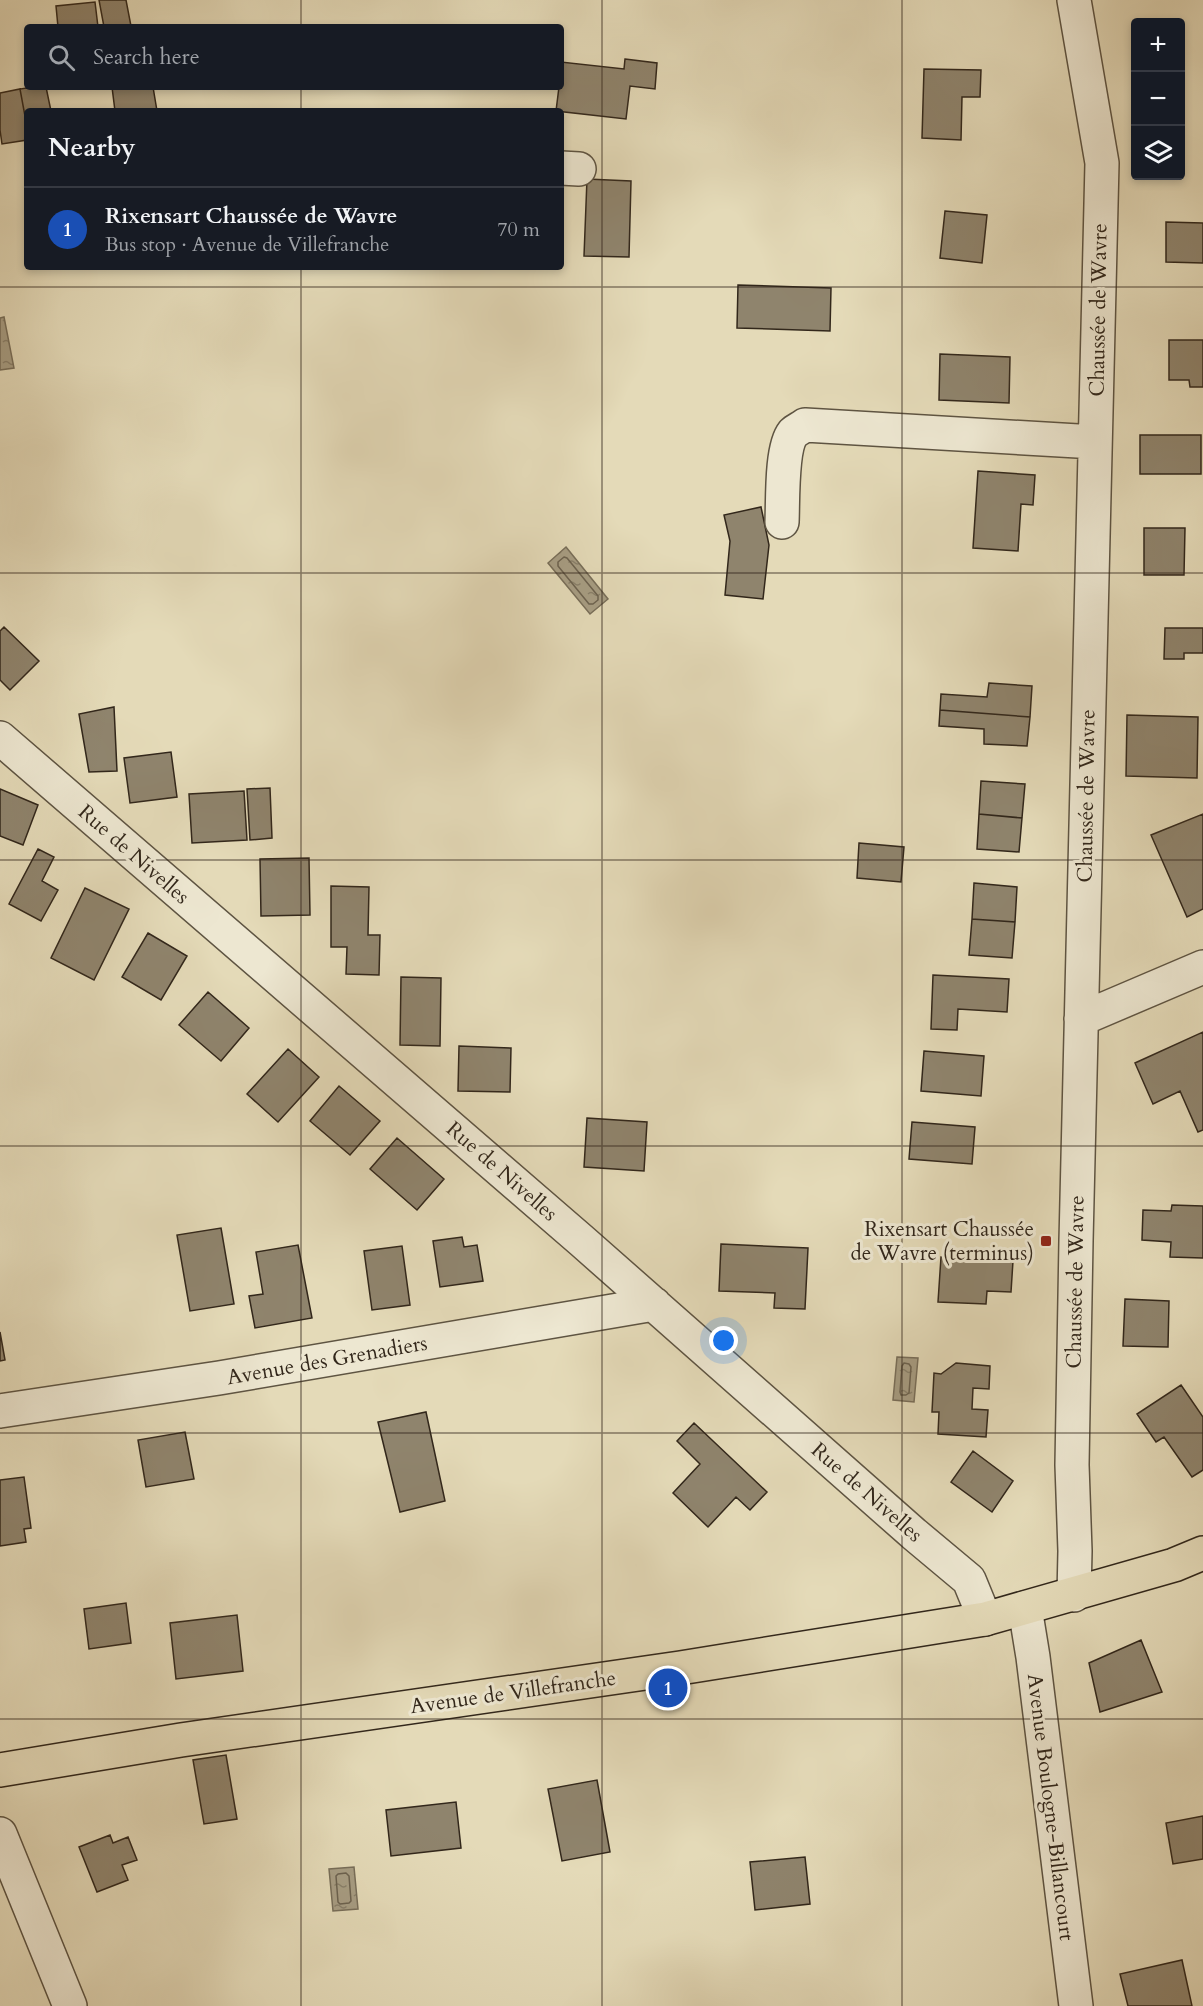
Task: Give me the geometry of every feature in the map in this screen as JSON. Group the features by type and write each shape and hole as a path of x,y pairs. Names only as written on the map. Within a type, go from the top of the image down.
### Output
{"main road":[{"name":"Avenue de Villefranche","path":"0,1770 193,1738 680,1668 985,1619 1074,1595 1203,1554"}],"street":[{"name":"Chaussée de Wavre","path":"1074,0 1101,163 1072,1465 1074,1595"},
{"path":"782,522 788,443 794,432 805,426 1095,442"},
{"name":"Rue de Nivelles","path":"0,738 969,1580 985,1619"},
{"path":"1081,1019 1203,968"},
{"name":"Avenue des Grenadiers","path":"0,1411 219,1378 654,1304"},
{"name":"Avenue Boulogne-Billancourt","path":"1025,1608 1076,2006"},
{"path":"0,1834 70,2006"}],"water":[{"path":"4,317 14,368 0,370 0,318"},
{"path":"566,547 608,599 590,614 548,563"},
{"path":"897,1357 918,1358 914,1402 893,1400"},
{"path":"354,1867 358,1909 333,1911 329,1869"}],"building":[{"path":"99,0 126,0 131,24 103,24"},
{"path":"95,2 98,24 58,24 56,6"},
{"path":"625,59 657,63 655,89 630,86 626,119 564,112 564,108 556,108 559,90 564,90 564,62 624,69"},
{"path":"924,69 981,70 980,97 962,97 961,140 922,138"},
{"path":"20,89 47,90 50,108 24,108 24,111"},
{"path":"20,89 24,111 24,140 2,144 0,93"},
{"path":"112,90 154,90 156,108 115,108"},
{"path":"587,179 631,181 629,257 584,256"},
{"path":"945,211 987,215 982,263 940,258"},
{"path":"1166,222 1203,223 1203,263 1166,262"},
{"path":"738,285 831,288 830,331 737,328"},
{"path":"1169,340 1203,340 1203,387 1190,387 1189,380 1169,380"},
{"path":"940,354 1010,357 1009,403 939,400"},
{"path":"1140,435 1201,435 1201,474 1140,474"},
{"path":"978,471 1035,475 1033,505 1021,504 1018,551 973,548"},
{"path":"761,507 769,545 763,599 725,595 730,541 724,515"},
{"path":"1144,528 1185,528 1184,575 1144,575"},
{"path":"4,627 39,661 10,690 0,680 0,631"},
{"path":"1165,628 1203,628 1203,653 1184,653 1184,659 1164,659"},
{"path":"989,683 1032,686 1030,717 940,710 941,694 987,697"},
{"path":"114,707 117,771 89,772 79,714"},
{"path":"940,710 1030,717 1027,746 984,744 984,729 939,726"},
{"path":"1127,715 1198,717 1197,778 1126,776"},
{"path":"171,752 177,797 130,803 124,758"},
{"path":"981,781 1025,784 1022,818 979,814"},
{"path":"270,788 272,838 250,840 247,789"},
{"path":"0,789 38,805 23,845 0,836"},
{"path":"244,791 247,840 192,843 189,794"},
{"path":"979,814 1022,818 1019,852 977,849"},
{"path":"1203,814 1203,909 1187,917 1151,835"},
{"path":"859,843 904,847 901,882 857,878"},
{"path":"38,849 54,857 42,881 58,890 41,921 9,904"},
{"path":"309,858 310,915 261,916 260,859"},
{"path":"974,883 1017,887 1015,922 972,919"},
{"path":"331,886 369,887 368,935 380,935 379,975 346,974 347,947 331,947"},
{"path":"85,888 129,909 94,980 51,958"},
{"path":"972,919 1015,922 1012,958 969,955"},
{"path":"148,933 187,956 161,1000 122,977"},
{"path":"933,975 1009,979 1007,1012 958,1009 957,1030 931,1029"},
{"path":"401,977 441,978 440,1046 400,1045"},
{"path":"208,992 249,1028 221,1061 179,1025"},
{"path":"1203,1032 1203,1130 1198,1132 1180,1091 1153,1104 1135,1063"},
{"path":"459,1046 511,1048 510,1092 458,1091"},
{"path":"288,1049 319,1077 278,1122 247,1094"},
{"path":"924,1051 984,1056 981,1096 921,1091"},
{"path":"339,1086 380,1121 350,1155 310,1121"},
{"path":"587,1118 647,1122 644,1171 584,1167"},
{"path":"912,1122 975,1127 972,1164 909,1159"},
{"path":"397,1138 444,1179 417,1210 370,1169"},
{"path":"1172,1205 1203,1206 1203,1258 1170,1257 1171,1242 1142,1240 1143,1210 1171,1211"},
{"path":"221,1228 234,1304 190,1311 177,1235"},
{"path":"462,1237 464,1247 477,1245 483,1281 440,1287 433,1241"},
{"path":"721,1244 808,1248 805,1309 774,1308 775,1293 719,1291"},
{"path":"298,1245 312,1318 255,1328 249,1296 263,1294 256,1252"},
{"path":"402,1246 410,1305 372,1310 364,1251"},
{"path":"941,1257 1013,1261 1011,1292 987,1291 986,1304 938,1302"},
{"path":"1125,1299 1169,1301 1168,1347 1123,1346"},
{"path":"0,1332 5,1360 0,1361"},
{"path":"956,1363 990,1366 989,1389 973,1388 972,1409 988,1410 986,1437 938,1434 939,1412 932,1412 934,1373 941,1374"},
{"path":"1181,1385 1203,1417 1203,1470 1192,1477 1164,1437 1156,1442 1137,1414"},
{"path":"426,1412 445,1501 400,1512 378,1422"},
{"path":"694,1423 767,1492 750,1510 736,1497 708,1527 673,1493 700,1464 677,1441"},
{"path":"185,1432 194,1479 146,1487 138,1440"},
{"path":"973,1451 1013,1481 992,1512 951,1482"},
{"path":"24,1477 31,1528 24,1529 26,1542 0,1546 0,1480"},
{"path":"126,1603 131,1643 89,1649 84,1609"},
{"path":"237,1615 243,1671 176,1679 170,1623"},
{"path":"1141,1640 1162,1692 1100,1712 1089,1663"},
{"path":"226,1755 237,1819 204,1824 193,1760"},
{"path":"597,1780 610,1852 562,1861 548,1789"},
{"path":"456,1802 461,1848 391,1856 386,1810"},
{"path":"1203,1816 1203,1859 1173,1864 1166,1823"},
{"path":"110,1835 113,1843 128,1837 137,1860 122,1865 128,1880 97,1892 79,1847"},
{"path":"805,1857 810,1904 755,1910 750,1862"},
{"path":"1182,1960 1192,2006 1128,2006 1120,1974"}],"place":[{"name":"Rixensart Chaussée de Wavre (terminus)","path":"1046,1241"},
{"name":"Rixensart Chaussée de Wavre","path":"668,1688"}]}
